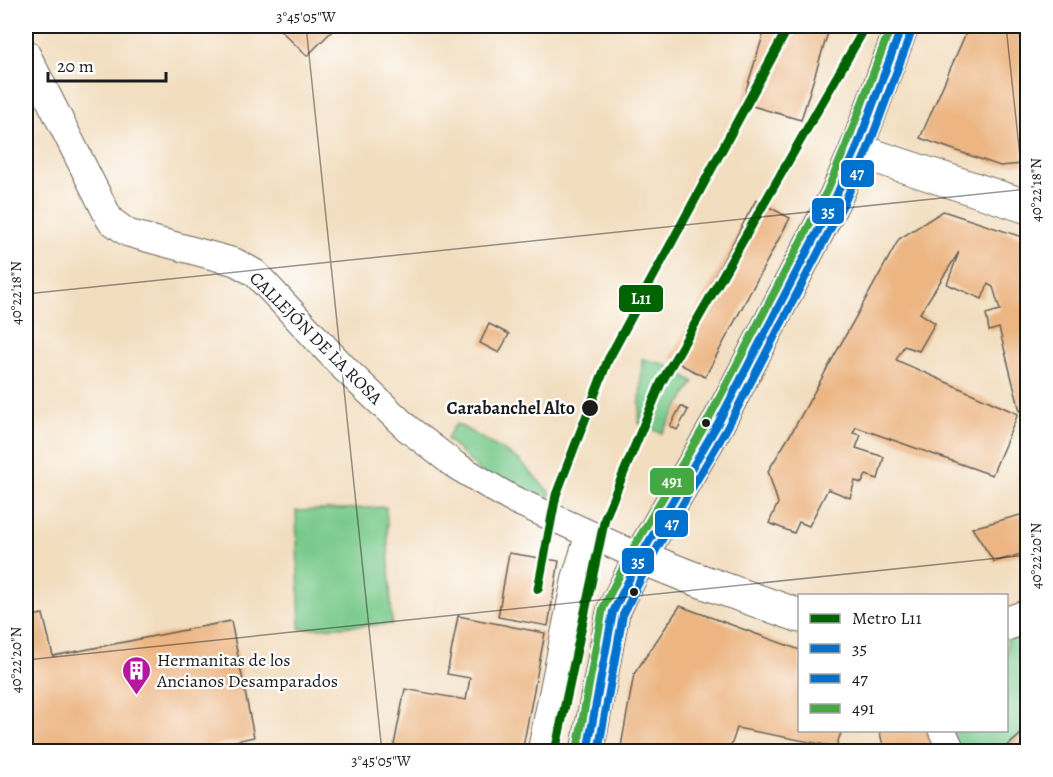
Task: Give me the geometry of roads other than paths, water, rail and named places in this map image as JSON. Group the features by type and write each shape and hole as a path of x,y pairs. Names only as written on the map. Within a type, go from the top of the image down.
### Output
{"main road":[{"path":"587,752 613,612 640,557 722,414 836,196 856,150 902,26"},
{"path":"856,150 1028,207"},
{"path":"640,557 798,615"},
{"path":"1008,623 1028,616"}],"street":[{"name":"CALLEJÓN DE LA ROSA","path":"26,53 110,219 128,233 235,262 255,273 345,369 407,428 455,465 510,498 640,557"},
{"path":"542,752 576,577 589,535"},
{"path":"943,732 951,752"}],"metro line":[{"name":"L11","path":"538,589 556,495 608,360 789,26"},
{"name":"L11","path":"555,752 605,518 661,383 866,26"}],"place":[{"name":"Carabanchel Alto","path":"590,408"},
{"name":"Hermanitas de los Ancianos Desamparados","path":"136,696"}]}
